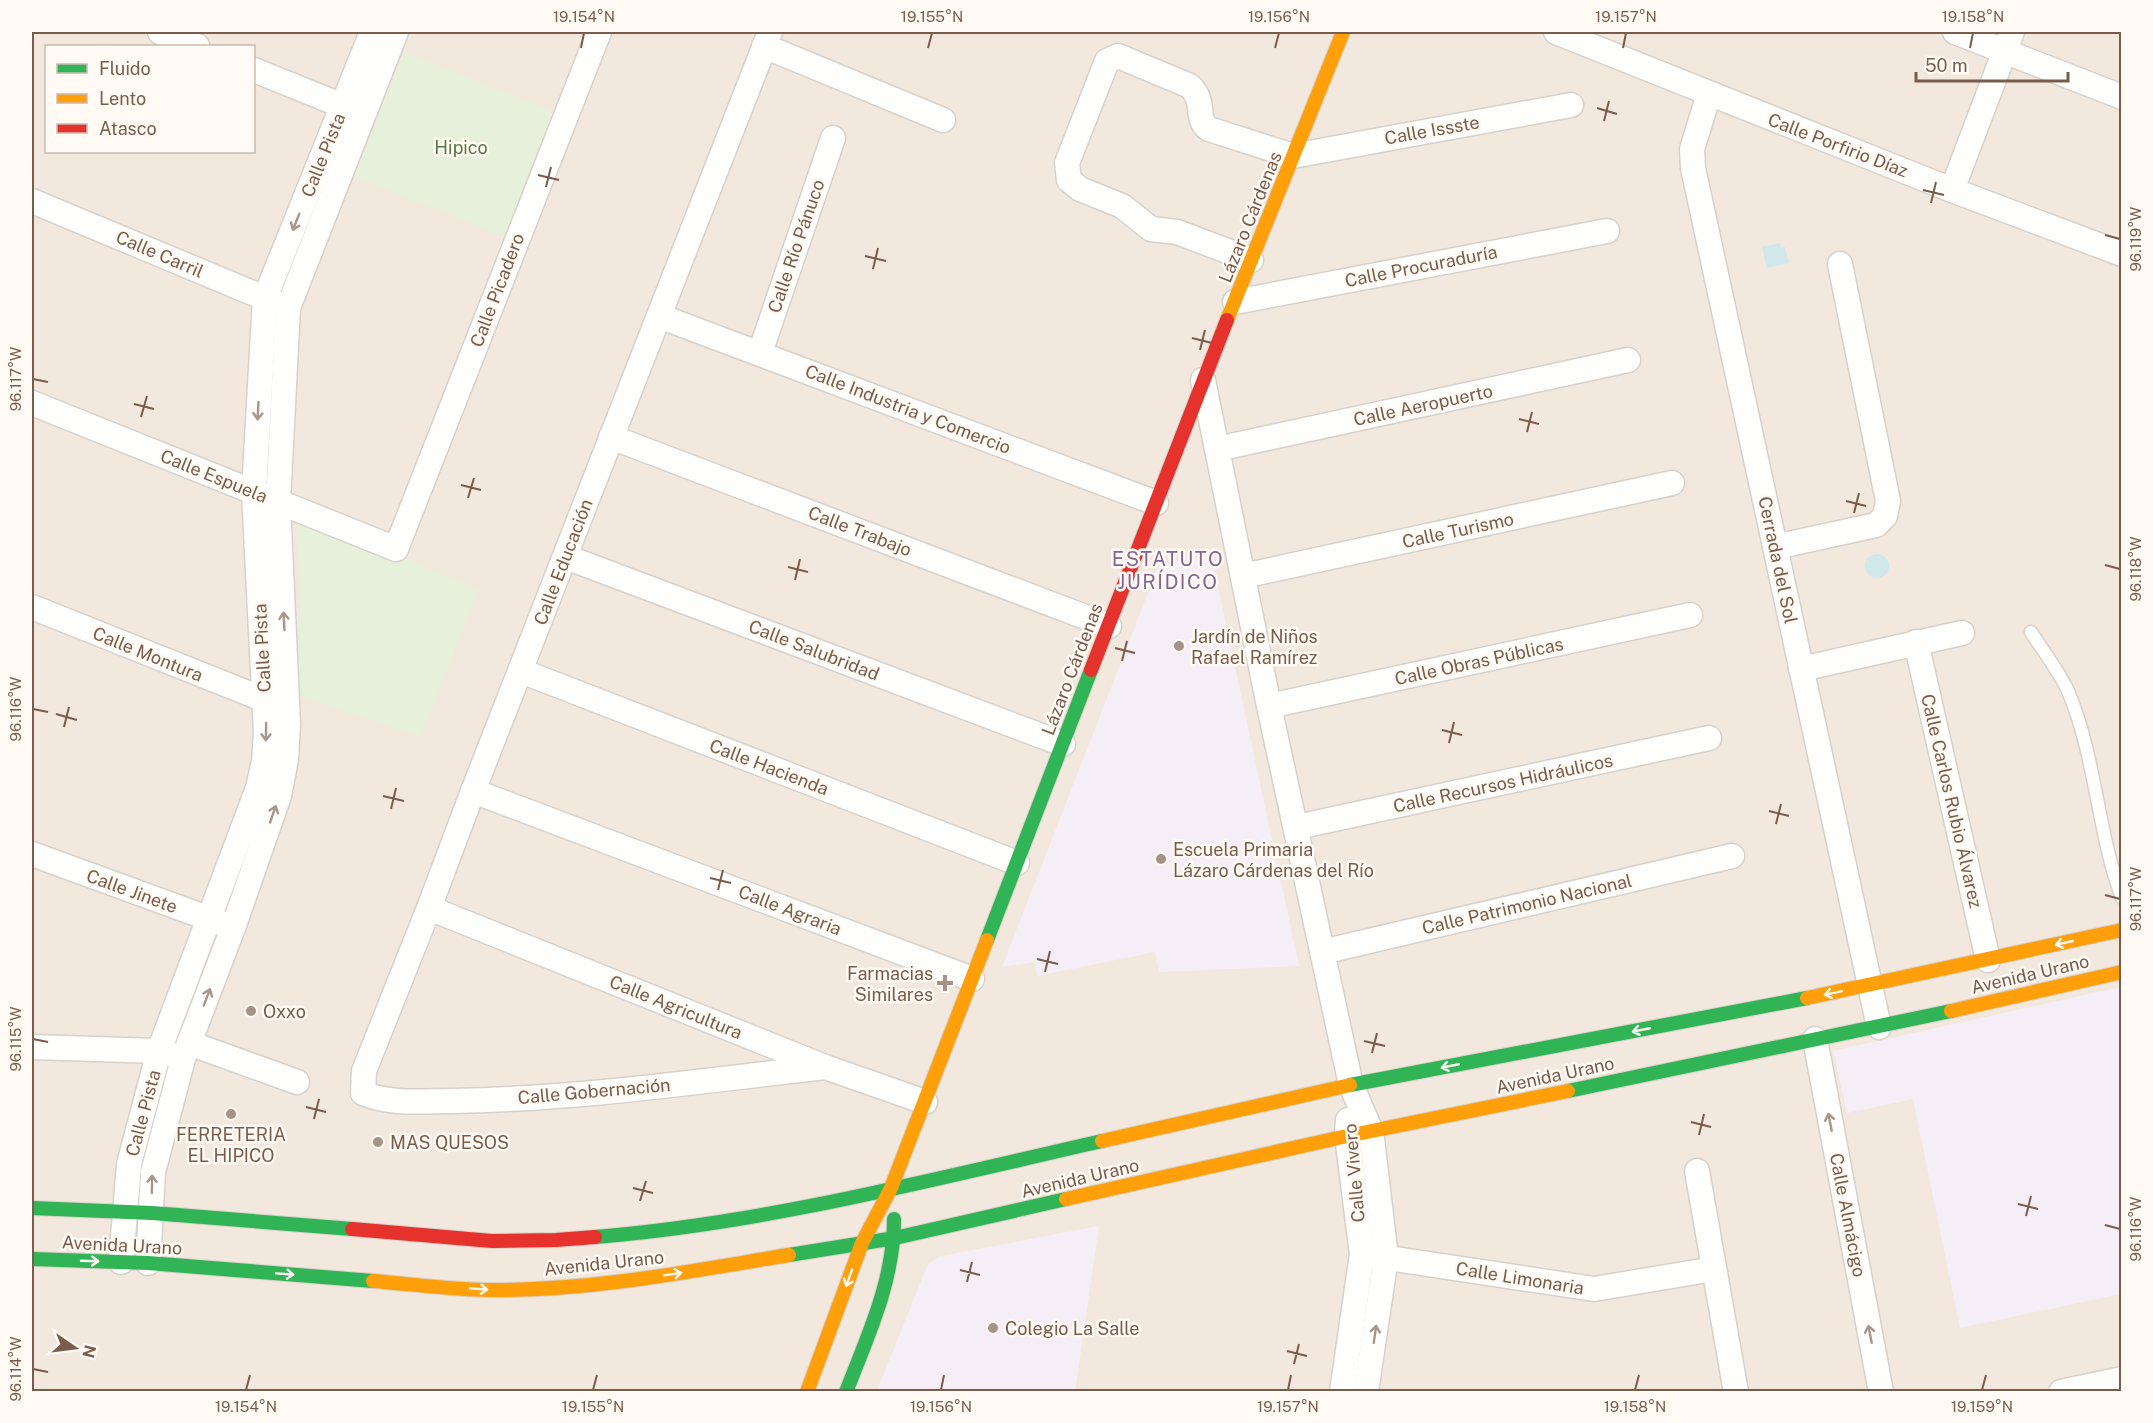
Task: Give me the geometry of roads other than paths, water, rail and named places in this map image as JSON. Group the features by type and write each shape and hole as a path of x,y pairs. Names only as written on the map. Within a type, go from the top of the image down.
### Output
{"main road":[{"name":"Lázaro Cárdenas","path":"807,1392 862,1243 891,1188 1203,380 1343,32"},
{"name":"Avenida Urano","path":"32,1208 152,1213 492,1240 556,1240 641,1233 796,1209 1101,1145 1351,1085 1870,985 2121,930"},
{"name":"Avenida Urano","path":"32,1259 148,1263 501,1289 564,1287 651,1277 895,1238 1110,1184 1879,1027 2121,972"},
{"path":"846,1392 889,1275 895,1238 891,1188"}],"street":[{"path":"160,32 194,45"},
{"name":"Calle Pista","path":"121,1262 129,1164 159,1051 258,788 264,761 265,700 254,492 265,298 372,32"},
{"name":"Calle Pista","path":"148,1263 153,1172 186,1051 233,928 279,796 286,759 288,724 278,502 288,308 396,32"},
{"name":"Calle Picadero","path":"396,549 598,32"},
{"name":"Calle Porfirio Díaz","path":"1556,32 1952,190 2121,254"},
{"path":"1955,32 2009,41 2121,97"},
{"path":"767,38 943,120"},
{"name":"Calle Educación","path":"363,1093 364,1071 767,38"},
{"path":"1952,190 2009,41"},
{"path":"1251,260 1177,232 1151,229 1122,206 1080,189 1069,180 1067,163 1107,61 1118,56 1190,86 1197,93 1201,103 1203,125 1209,129 1293,156"},
{"path":"255,70 343,106"},
{"name":"Cerrada del Sol","path":"1709,94 1692,149 1693,168 1879,1027"},
{"name":"Calle Issste","path":"1293,156 1571,105"},
{"name":"Calle Río Pánuco","path":"759,353 833,138"},
{"name":"Calle Carril","path":"32,201 288,308"},
{"name":"Calle Procuraduría","path":"1235,302 1607,231"},
{"path":"1775,547 1876,525 1885,516 1888,501 1840,264"},
{"name":"Calle Industria y Comercio","path":"659,316 1156,502"},
{"name":"Calle Aeropuerto","path":"1218,449 1628,360"},
{"path":"1203,380 1269,706 1351,1085"},
{"name":"Calle Espuela","path":"32,403 396,549"},
{"name":"Calle Trabajo","path":"611,437 1108,626"},
{"name":"Calle Turismo","path":"1243,576 1672,483"},
{"name":"Calle Salubridad","path":"566,557 1063,744"},
{"name":"Calle Montura","path":"32,607 265,700"},
{"name":"Calle Obras Públicas","path":"1269,706 1690,615"},
{"path":"1801,669 1962,633"},
{"name":"Calle Carlos Rubio Álvarez","path":"1916,642 1988,960"},
{"name":"Calle Hacienda","path":"521,671 1017,863"},
{"name":"Calle Recursos Hidráulicos","path":"1296,827 1709,738"},
{"name":"Calle Agraria","path":"473,791 972,979"},
{"name":"Calle Jinete","path":"32,854 233,928"},
{"name":"Calle Patrimonio Nacional","path":"1322,952 1732,856"},
{"name":"Calle Agricultura","path":"429,908 825,1067 925,1102"},
{"name":"Calle Almácigo","path":"1815,1040 1881,1392"},
{"path":"32,1047 186,1051 297,1082"},
{"name":"Calle Gobernación","path":"363,1093 377,1099 401,1101 489,1100 624,1090 825,1067"},
{"name":"Calle Vivero","path":"1351,1085 1371,1131 1386,1257 1366,1392"},
{"name":"Calle Vivero","path":"1342,1392 1362,1254 1347,1136 1351,1085"},
{"path":"1697,1171 1736,1392"},
{"name":"Calle Limonaria","path":"1362,1254 1594,1289 1714,1269"},
{"path":"2061,1392 2121,1379"}],"lane":[{"path":"2031,632 2067,690 2083,736 2113,874 2121,898"}],"water":[{"path":"1780,243 1781,248 1785,247 1789,263 1767,268 1762,247"},
{"path":"1877,554 1886,557 1889,566 1886,575 1877,578 1868,575 1865,566 1868,557"}],"place":[{"name":"Jardín de Niños Rafael Ramírez","path":"1179,646"},
{"name":"Escuela Primaria Lázaro Cárdenas del Río","path":"1161,859"},
{"name":"Farmacias Similares","path":"945,983"},
{"name":"Oxxo","path":"251,1011"},
{"name":"FERRETERIA EL HIPICO","path":"231,1114"},
{"name":"MAS QUESOS","path":"378,1142"},
{"name":"Colegio La Salle","path":"993,1328"}],"district":[{"name":"ESTATUTO JURÍDICO","path":"1168,570"}],"park label":[{"name":"Hipico","path":"461,147"}]}
